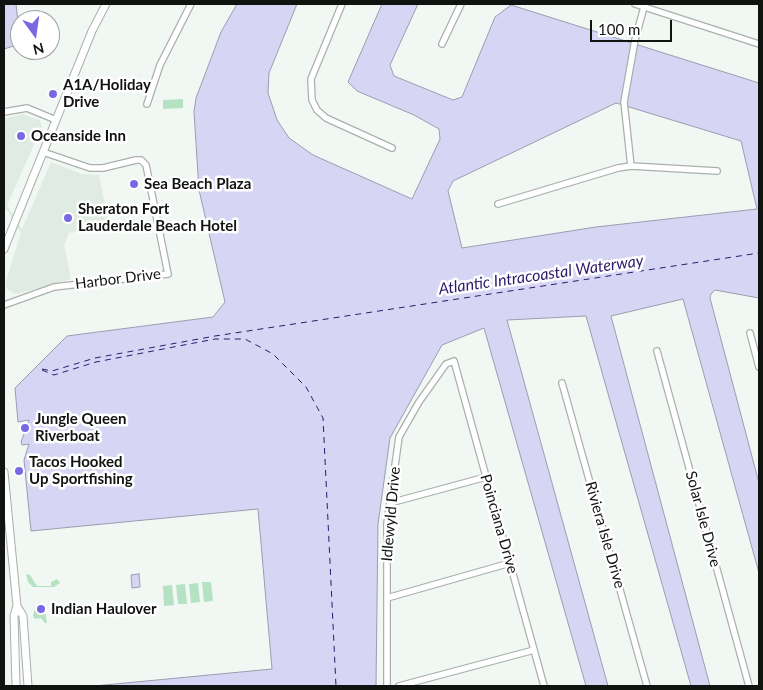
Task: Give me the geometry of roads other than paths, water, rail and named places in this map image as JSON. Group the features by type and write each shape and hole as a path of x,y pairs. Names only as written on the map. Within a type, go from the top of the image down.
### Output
{"main road":[{"path":"4,249 92,31 106,4"},
{"path":"4,472 17,606 14,616 16,686"},
{"path":"17,606 23,616 28,686"}],"street":[{"path":"147,104 160,65 191,4"},
{"path":"342,4 311,79 312,100 317,110 326,118 392,148"},
{"path":"442,44 461,4"},
{"path":"635,4 759,44"},
{"path":"631,166 624,115 629,72 644,7"},
{"path":"4,112 27,108 56,120"},
{"name":"Harbor Drive","path":"4,305 54,287 168,274 146,165 141,160 103,168 90,168 43,152"},
{"path":"498,204 631,166 717,171"},
{"path":"750,333 759,367"},
{"name":"Solar Isle Drive","path":"657,351 749,686"},
{"name":"Poinciana Drive","path":"454,361 544,686"},
{"name":"Idlewyld Drive","path":"387,686 390,504 399,437 419,402 446,364 454,361"},
{"name":"Riviera Isle Drive","path":"562,383 647,686"},
{"path":"390,504 486,477"},
{"path":"387,598 510,563"},
{"path":"399,686 534,650"}],"water":[{"path":"4,4 16,4 17,10 10,10 10,47 4,49"},
{"name":"Atlantic Intracoastal Waterway","path":"237,4 297,4 269,73 268,93 277,120 289,138 313,155 412,199 440,139 439,129 414,115 357,91 348,82 382,4 418,4 390,65 394,76 453,100 462,97 495,17 511,5 759,83 759,298 715,290 710,298 759,483 759,573 683,299 611,316 710,686 691,686 586,316 507,320 608,686 586,686 484,328 442,345 390,438 378,524 376,686 94,686 272,669 258,509 31,531 24,460 29,444 22,445 21,442 29,420 18,422 15,388 67,336 213,317 225,302 199,190 194,112 196,98 221,32","holes":["616,103 741,141 757,209 596,227 462,248 448,191 453,181"]},
{"path":"139,574 140,587 132,588 131,575"}],"place":[{"name":"A1A/Holiday Drive","path":"53,94"},
{"name":"Oceanside Inn","path":"21,136"},
{"name":"Sea Beach Plaza","path":"134,184"},
{"name":"Sheraton Fort Lauderdale Beach Hotel","path":"68,218"},
{"name":"Jungle Queen Riverboat","path":"25,428"},
{"name":"Tacos Hooked Up Sportfishing","path":"19,471"},
{"name":"Indian Haulover","path":"41,609"}]}
